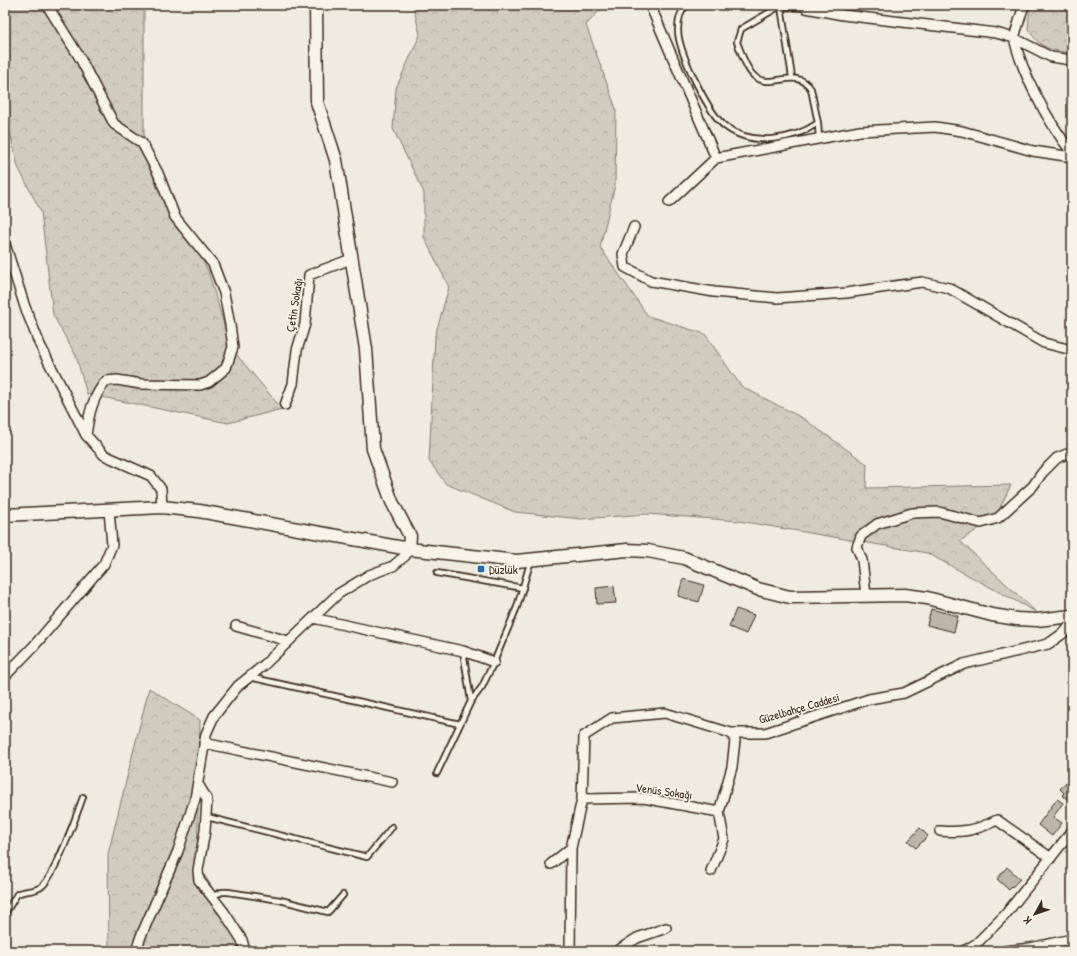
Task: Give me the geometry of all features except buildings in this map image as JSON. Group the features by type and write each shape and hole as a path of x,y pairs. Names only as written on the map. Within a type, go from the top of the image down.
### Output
{"street":[{"path":"47,5 80,58 114,124 142,143 158,174 175,218 213,264 224,293 233,347 226,368 209,382 200,385 141,384 117,380 106,381 94,397 90,410 86,435"},
{"path":"136,951 178,851 195,799 204,743 214,716 238,686 338,594 370,575 393,566 405,556 409,549 410,536 392,502 373,449 366,349 336,160 317,102 316,5"},
{"path":"650,5 716,158"},
{"path":"1024,5 1014,38 1017,50 1036,94 1058,135 1072,153"},
{"path":"806,8 843,15 996,33 1014,38 1051,57 1072,60"},
{"path":"669,202 716,158 819,140 860,131 935,127 962,130 1033,151 1072,157"},
{"path":"634,227 623,254 625,267 651,281 714,292 777,298 846,293 922,282 949,288 1044,343 1072,350"},
{"path":"5,244 25,307 40,345 86,435 96,448 108,457 151,476 161,489 162,507"},
{"name":"Çetin Sokağı","path":"285,405 293,384 297,350 306,324 309,276 351,259"},
{"path":"866,595 862,560 857,547 861,536 877,524 912,512 939,512 981,523 998,518 1033,486 1042,473 1057,458 1072,452"},
{"path":"5,515 162,507 199,512 409,549 498,559 532,560 627,550 648,551 684,558 774,594 805,598 905,595 927,598 992,615 1017,619 1037,620 1072,616"},
{"path":"5,676 33,647 104,564 112,544 109,510"},
{"path":"313,618 463,651 494,662"},
{"name":"Güzelbahçe Caddesi","path":"582,799 584,736 612,718 665,713 731,733 765,733 869,699 904,693 964,664 1048,644 1065,632 1072,622"},
{"path":"236,626 288,641"},
{"path":"711,871 724,839 719,812 732,767 735,740 731,733"},
{"path":"204,743 392,782"},
{"path":"198,784 207,799 207,817 198,875 201,884 213,896 242,940 245,951"},
{"name":"Venüs Sokağı","path":"582,799 643,798 719,812"},
{"path":"570,951 571,848 582,799"},
{"path":"940,831 956,832 980,829 997,820 1051,858"},
{"path":"964,951 974,947 1005,915 1072,831"},
{"path":"551,864 571,848"},
{"path":"617,951 637,938 666,928"},
{"path":"1005,951 1030,948 1072,939"}],"lane":[{"path":"687,5 678,21 679,40 698,86 719,121 733,132 762,139 795,135 818,123"},
{"path":"806,8 773,7 741,29 737,42 748,68 756,78 767,82 792,77 805,81 811,88 818,123 819,140"},
{"path":"781,7 792,77"},
{"path":"437,773 471,701 482,687 494,662 523,588 532,560"},
{"path":"436,573 523,588"},
{"path":"463,651 471,701"},
{"path":"249,677 460,724"},
{"path":"5,914 17,894 38,889 45,884 70,833 83,797"},
{"path":"207,817 367,857 392,827"},
{"path":"213,896 222,892 228,892 280,900 328,912 343,895"}],"green space":[{"path":"5,5 144,5 144,145 208,271 231,348 282,409 228,423 87,394 76,356 53,315 41,212 18,167 10,132 5,123"},
{"path":"413,5 605,5 586,25 616,109 615,185 600,247 648,316 705,334 741,386 804,419 867,464 866,488 1011,485 995,518 960,541 1036,612 927,553 739,521 647,514 581,519 515,512 446,484 429,461 435,336 449,287 424,237 424,193 393,129 396,88 420,35"},
{"path":"1030,5 1072,5 1072,53 1051,49 1037,41 1028,29"},
{"path":"149,688 200,720 197,863 251,951 109,951 108,854"}],"place":[{"name":"Düzlük","path":"481,569"}]}
